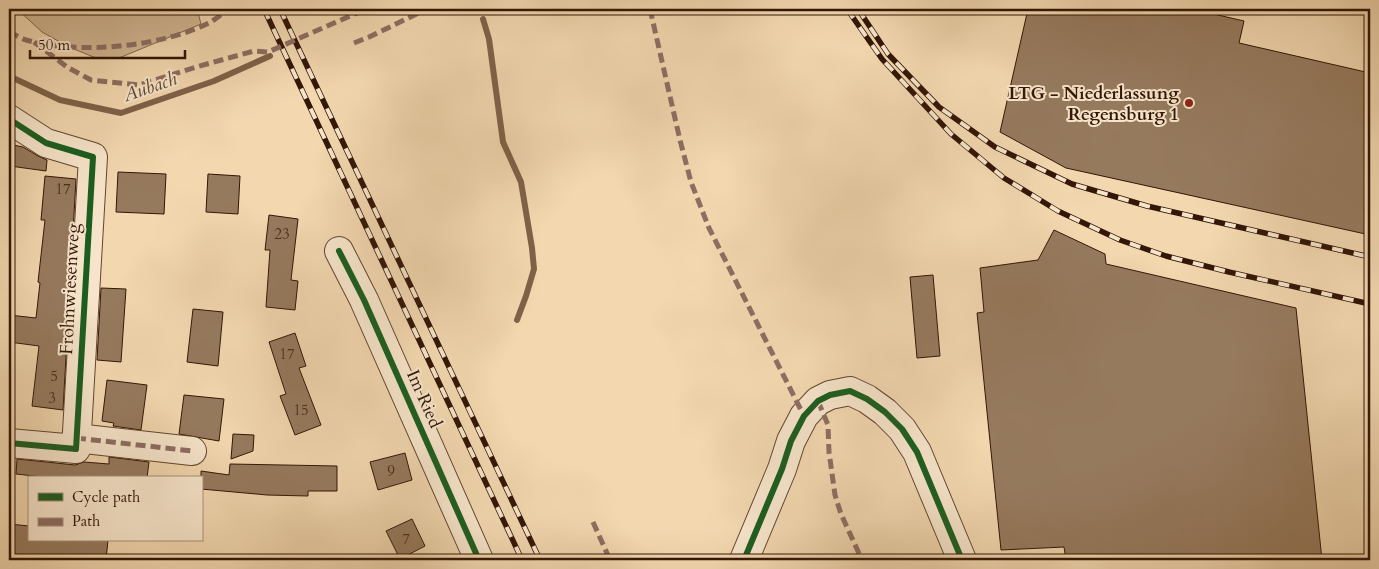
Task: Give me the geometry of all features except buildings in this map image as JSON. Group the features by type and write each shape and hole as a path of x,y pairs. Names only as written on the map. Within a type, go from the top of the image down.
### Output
{"street":[{"name":"Frohnwiesenweg","path":"9,120 46,142 93,157 76,438"},
{"name":"Im Ried","path":"340,251 364,300 480,560"},
{"path":"744,560 782,469 791,441 804,416 818,401 830,395 850,391 867,399 902,428 917,452 962,560"},
{"path":"9,443 76,449 76,438 192,451"}],"shaded area":[{"path":"17,9 197,9 201,24 119,58 96,58 69,47 42,32"}],"waterway":[{"path":"483,19 489,39 503,142 521,182 532,248 534,269 517,320"},
{"name":"Aubach","path":"9,76 60,100 121,113 214,81 270,56"}],"railway":[{"path":"264,9 522,560"},
{"path":"280,9 540,560"},
{"path":"847,9 882,59 951,134 1004,178 1058,211 1120,240 1166,256 1370,304"},
{"path":"858,9 888,54 939,107 995,147 1072,184 1147,206 1370,257"}],"marked path":[{"path":"9,32 26,40 47,45 71,47 120,46 145,43 191,31 211,22 230,9"},
{"path":"34,42 67,67 91,80 139,85 254,51 268,52 366,9"},
{"path":"354,43 427,9"},
{"path":"650,9 691,182 709,228 804,416"},
{"path":"818,401 828,425 829,452 835,495 841,514 862,560"},
{"path":"76,438 192,451"},
{"path":"593,522 610,560"}],"cycle path":[{"path":"9,119 46,143 93,157 76,449 9,443"},
{"path":"339,251 364,300 479,560"},
{"path":"744,560 782,469 791,441 804,416 818,401 830,395 850,391 867,399 885,412 902,429 917,452 962,560"}],"place":[{"name":"LTG - Niederlassung Regensburg 1","path":"1189,103"}]}
